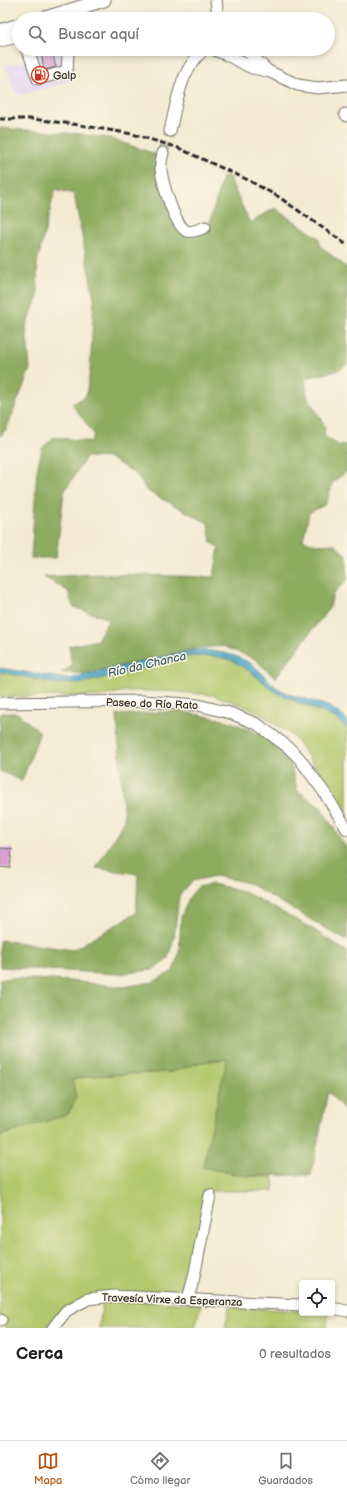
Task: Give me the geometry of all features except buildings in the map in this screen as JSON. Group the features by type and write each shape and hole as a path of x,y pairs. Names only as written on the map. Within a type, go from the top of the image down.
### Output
{"main road":[{"path":"65,12 104,0"},
{"path":"0,31 12,34"}],"street":[{"path":"216,0 217,12"},
{"path":"82,12 85,6"},
{"path":"0,41 12,37"},
{"path":"30,56 38,80 67,71 68,56"},
{"path":"170,131 185,76 193,61 198,56"},
{"path":"229,56 252,68 268,71 298,85 318,88 347,85"},
{"path":"252,56 268,71"},
{"path":"163,153 160,167 162,177 180,227 188,232 205,227"},
{"name":"Paseo do Río Rato","path":"0,703 143,701 198,705 230,713 257,724 288,747 299,758 324,792 347,829"},
{"path":"188,1299 210,1195"},
{"name":"Travesía Virxe da Esperanza","path":"53,1328 66,1311 88,1299 113,1296 299,1305"},
{"path":"335,1309 347,1311"}],"shaded area":[{"name":"Galp","path":"25,56 72,56 71,81 20,95 14,91 7,68 9,65 27,61"}],"green space":[{"path":"0,128 80,134 109,138 155,154 169,213 181,233 209,226 222,178 228,175 250,223 275,208 319,238 320,246 347,268 347,364 337,371 305,378 307,396 325,426 324,436 340,446 347,444 347,471 333,482 326,504 309,513 303,540 317,545 334,544 347,556 347,580 333,594 330,607 275,678 255,659 223,646 199,648 88,673 61,673 72,666 69,646 97,640 109,619 73,607 68,591 44,577 99,574 214,577 219,548 211,542 208,523 147,491 137,475 110,458 86,457 64,492 56,558 31,558 37,471 42,448 54,437 91,442 94,434 72,404 86,396 90,371 94,298 74,194 55,189 37,263 38,297 26,326 30,369 7,428 0,437"},
{"path":"192,656 214,656 232,660 251,672 277,693 336,718 347,729 347,818 320,774 293,736 253,709 213,695 167,691 125,691 101,696 0,697 0,672 55,683 78,684"},
{"path":"180,711 229,721 264,736 290,762 297,790 321,808 347,849 347,941 248,883 215,876 192,881 179,896 174,937 168,958 152,970 117,974 0,967 0,940 73,950 136,913 138,874 96,868 124,821 117,715"},
{"path":"0,713 17,713 40,732 22,781 0,771"},
{"path":"213,884 243,891 311,928 347,952 347,1112 328,1092 311,1175 246,1176 203,1167 227,1059 201,1062 171,1072 90,1076 72,1080 76,1098 68,1114 0,1136 0,979 14,978 70,981 123,987 153,982 173,971 179,954 181,917 190,896 198,887"},
{"path":"228,1059 203,1167 246,1176 273,1176 274,1191 204,1191 196,1248 183,1296 96,1294 56,1315 46,1328 5,1328 0,1314 0,1136 68,1114 76,1098 72,1080 90,1076 171,1072 201,1062"},
{"path":"103,1300 201,1304 195,1328 99,1328"},
{"path":"229,1307 299,1311 299,1316 328,1316 327,1328 225,1328"}],"water":[{"name":"Río da Chanca","path":"199,650 226,654 245,661 255,667 281,690 335,710 347,720 347,729 336,718 277,693 251,672 232,660 214,656 192,656 78,684 55,683 0,672 0,668 69,679 184,652"}],"tunnel":[{"path":"163,153 170,131"}],"railway":[{"path":"0,119 33,119 80,125 132,134 176,147 246,179 279,197 347,245"}],"place":[{"name":"Galp","path":"40,75"}]}
